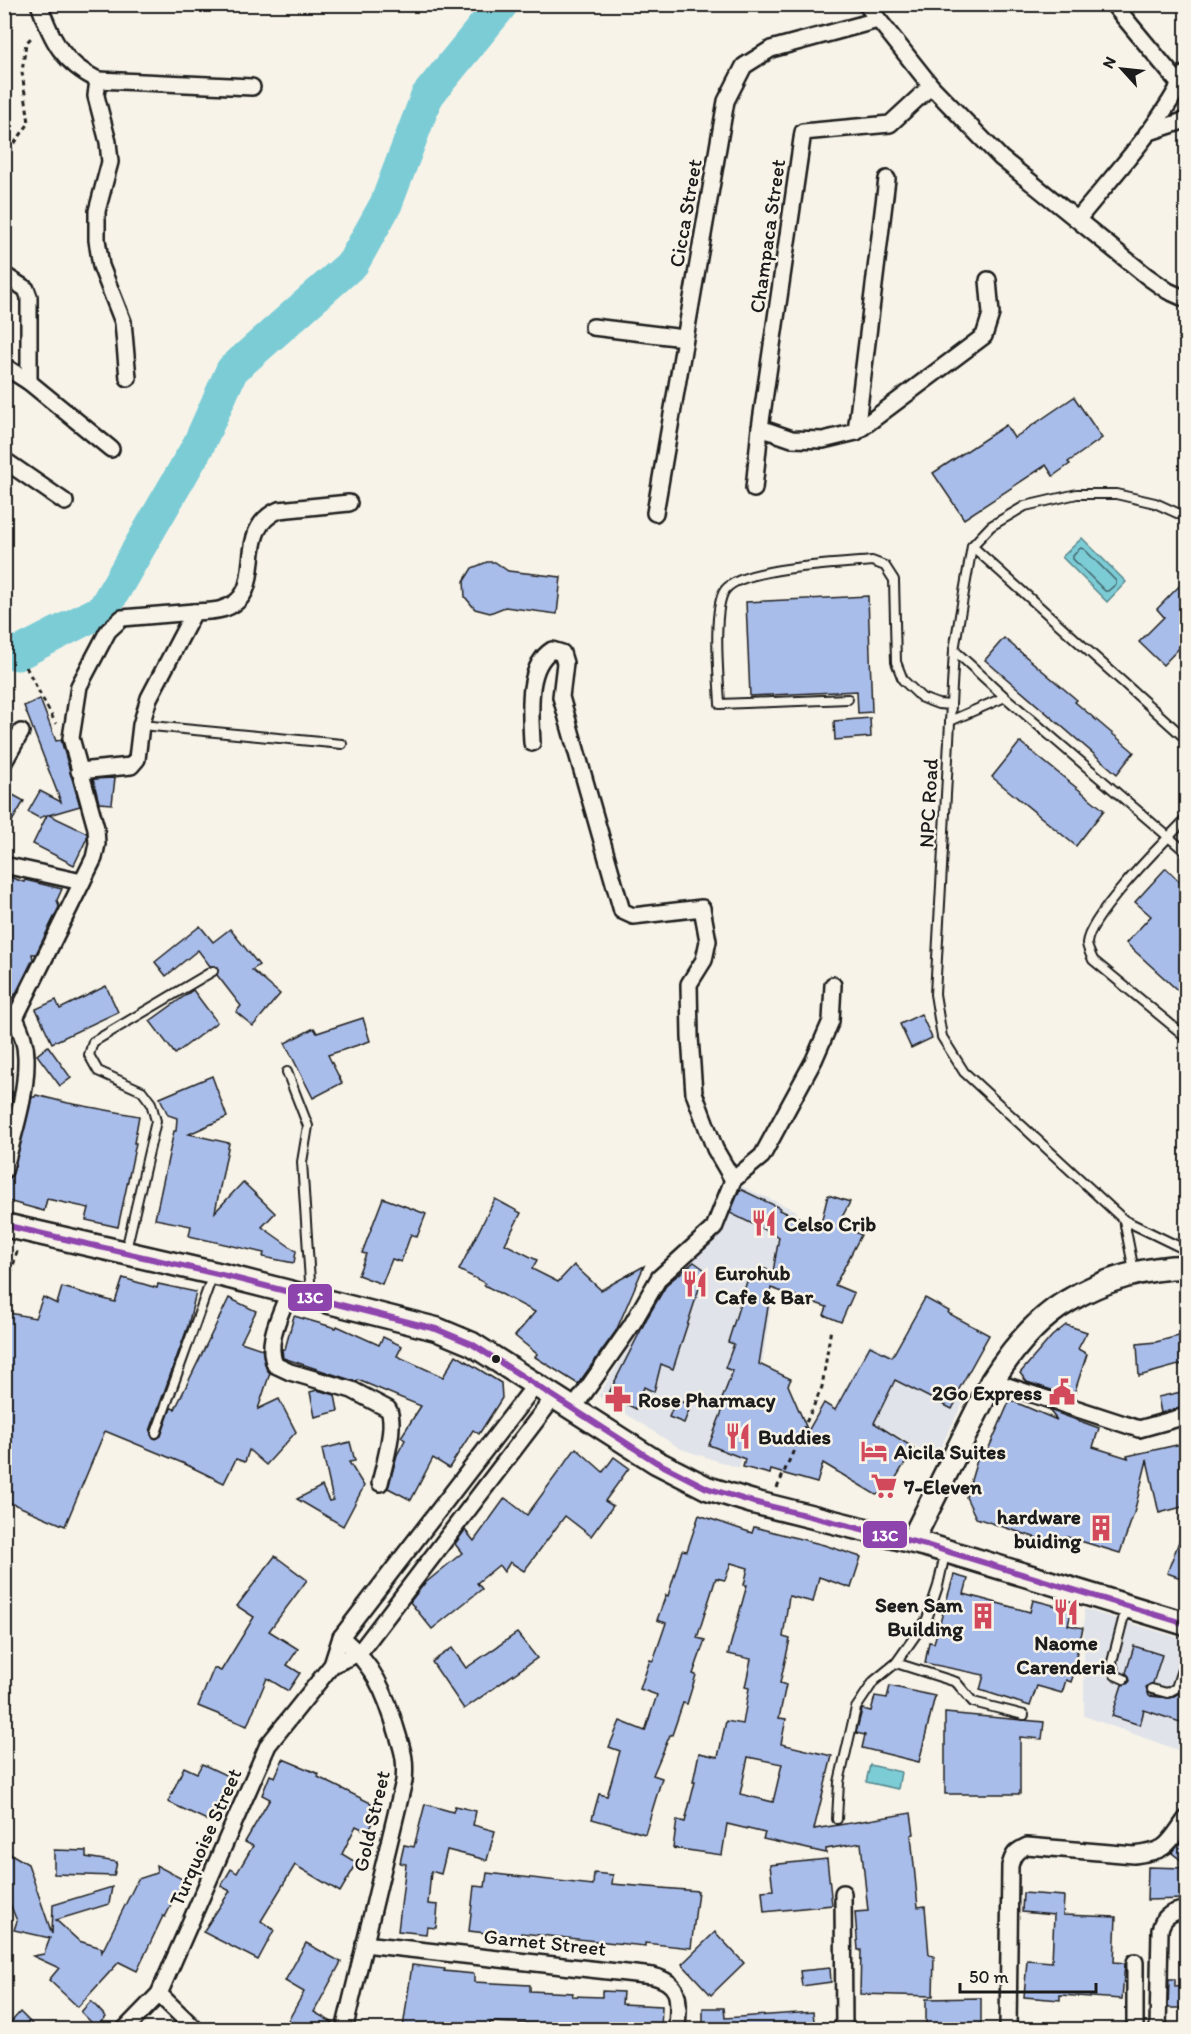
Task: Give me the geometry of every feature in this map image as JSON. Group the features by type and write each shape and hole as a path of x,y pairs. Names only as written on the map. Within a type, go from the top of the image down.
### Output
{"main road":[{"path":"14,1227 213,1273 436,1329 472,1344 680,1475 707,1488 769,1506 912,1541 1186,1624"},
{"path":"912,1541 992,1381 1008,1356 1033,1329 1067,1301 1100,1286 1135,1274 1186,1268"}],"street":[{"path":"39,4 46,25 70,63 98,80 252,87"},
{"path":"866,4 931,86 1002,158 1148,277 1168,291 1186,299"},
{"path":"1078,219 1184,83 1113,4"},
{"name":"Cicca Street","path":"655,513 726,101 744,66 771,49 878,20"},
{"path":"98,80 96,96 108,142 110,162 97,211 97,240 101,266 123,322 128,378"},
{"name":"Champaca Street","path":"754,489 760,428 803,132 890,124 931,86"},
{"path":"1147,133 1186,120"},
{"path":"856,432 887,179"},
{"path":"4,275 26,289 29,297 29,382"},
{"path":"760,428 792,440 823,440 856,432 984,336 991,314 987,280"},
{"path":"593,327 684,338"},
{"path":"4,366 29,382 111,449"},
{"path":"4,460 65,502"},
{"path":"4,1171 25,1083 26,1057 23,1038 10,1019 94,858 97,844 96,828 71,738 79,686 108,632 122,618 225,609 236,601 246,589 250,577 255,531 270,514 279,510 349,503"},
{"path":"79,771 131,766 137,759 141,725 149,698 194,612"},
{"path":"532,744 530,695 539,662 552,650 562,653 565,663 561,698 622,911 633,916 702,908 708,941 704,960 689,984 694,1093 715,1149 733,1180"},
{"path":"4,762 21,732"},
{"path":"4,865 82,882"},
{"path":"573,1409 631,1326 659,1278 714,1228 733,1180 762,1155 814,1060 831,1021 833,985"},
{"path":"289,1292 272,1341 270,1354 274,1365 352,1390 388,1409 391,1414 389,1439 380,1483"},
{"path":"992,1381 1139,1430 1186,1416"},
{"name":"Turquoise Street","path":"124,2030 159,1994 268,1745 332,1665 341,1637 435,1516 545,1390"},
{"name":"Turquoise Street","path":"332,1665 359,1653 453,1529 545,1390"},
{"path":"435,1516 453,1529"},
{"name":"Gold Street","path":"341,1637 359,1653 382,1686 406,1762 404,1781 344,2030"},
{"path":"1008,2030 1011,1866 1012,1857 1017,1851 1027,1846 1134,1855 1151,1853 1164,1848 1186,1819"},
{"path":"843,1893 844,2030"},
{"path":"1158,2030 1160,1930 1165,1917 1172,1912 1186,1909"},
{"name":"Garnet Street","path":"364,1944 664,1979 675,1987 678,1998 677,2030"},
{"path":"1135,1962 1135,2030"},
{"path":"159,1994 196,2030"}],"lane":[{"path":"1186,517 1155,503 1116,494 1077,494 1025,506 991,526 972,546 1186,740"},
{"name":"NPC Road","path":"972,546 954,650 934,994 942,1037 964,1072 1124,1220 1186,1250"},
{"path":"848,699 720,704 718,631 720,606 725,590 740,579 786,569 872,561 885,566 894,580 896,662 903,680 922,698 938,704 951,705"},
{"path":"954,650 1005,697 1186,852"},
{"path":"950,721 1005,697"},
{"path":"141,725 342,744"},
{"path":"1186,819 1104,909 1091,928 1087,945 1093,960 1186,1037"},
{"path":"125,1252 156,1120 151,1103 141,1090 98,1071 89,1055 93,1042 213,971"},
{"path":"287,1072 308,1126 302,1162 311,1298"},
{"path":"1124,1220 1135,1274"},
{"path":"156,1433 213,1273"},
{"path":"837,1819 839,1782 856,1708 874,1681 896,1663 927,1619 946,1551"},
{"path":"1124,1679 1115,1675 1112,1662 1127,1606"},
{"path":"1152,1689 1167,1693 1176,1688 1186,1657"},
{"path":"896,1663 956,1683 973,1701 1024,1715"}],"path":[{"path":"4,158 29,123 22,72 26,43 46,25"},
{"path":"26,667 56,724 71,738"},
{"path":"4,1299 14,1227"},
{"path":"769,1506 822,1386 831,1328"}],"shaded area":[{"path":"734,1183 797,1211 776,1270 758,1392 739,1468 681,1449 598,1396 637,1335 665,1274 696,1249"},
{"path":"870,1343 968,1393 936,1457 837,1403"},
{"path":"1084,1609 1186,1640 1186,1753 1084,1716"}],"water":[{"path":"1082,538 1126,582 1107,602 1062,557"},
{"path":"870,1765 901,1772 898,1789 866,1782"}],"building":[{"path":"1074,397 1102,438 1068,462 1070,464 1053,476 1046,465 964,519 933,473 1006,425 1014,438"},
{"path":"487,562 495,562 508,571 561,577 557,614 505,607 490,613 475,609 465,597 464,581 472,568"},
{"path":"1186,579 1186,627 1179,634 1186,641 1163,665 1139,642 1164,617 1157,609"},
{"path":"868,596 872,712 858,713 857,691 750,696 746,602"},
{"path":"1004,638 1134,752 1117,774 985,660"},
{"path":"40,699 56,741 61,740 80,806 49,815 87,833 87,838 74,865 33,844 47,815 39,818 28,812 40,791 61,802 24,706"},
{"path":"870,718 871,737 835,740 834,721"},
{"path":"1020,742 1104,810 1076,846 992,777"},
{"path":"115,778 112,804 99,803 93,779"},
{"path":"4,790 24,801 4,835"},
{"path":"1166,868 1186,888 1186,998 1126,943 1151,916 1135,902"},
{"path":"4,875 24,882 25,880 62,889 57,900 59,907 36,954 32,954 33,959 4,1012"},
{"path":"200,926 213,942 230,929 259,965 252,970 280,994 253,1026 236,1012 241,1006 217,975 218,967 210,966 198,950 166,976 155,962"},
{"path":"106,986 118,1012 52,1043 36,1009 56,1000 60,1009"},
{"path":"193,990 217,1022 175,1054 150,1021"},
{"path":"921,1014 932,1038 911,1048 900,1024"},
{"path":"363,1018 370,1041 328,1055 342,1083 313,1098 285,1043 314,1028 317,1033"},
{"path":"48,1046 71,1078 60,1086 37,1055"},
{"path":"212,1076 227,1117 189,1134 229,1143 215,1212 243,1182 275,1213 262,1227 296,1251 294,1263 263,1257 264,1253 189,1236 191,1226 155,1219 177,1118 168,1115 160,1098"},
{"path":"4,1090 13,1092 4,1131"},
{"path":"36,1095 139,1116 134,1143 136,1143 118,1227 86,1220 89,1208 47,1199 44,1211 4,1200 4,1180 10,1178 13,1173 32,1097"},
{"path":"740,1189 780,1208 779,1210 821,1223 828,1195 850,1202 839,1223 861,1235 835,1285 854,1293 841,1322 824,1315 827,1307 771,1288 759,1364 791,1379 788,1385 808,1431 824,1403 835,1410 870,1346 892,1357 925,1298 989,1335 958,1391 961,1392 952,1409 895,1380 874,1423 914,1448 888,1491 876,1495 823,1463 817,1483 771,1470 770,1474 743,1467 745,1459 709,1445 726,1401 722,1399 733,1371 725,1368 734,1344 728,1342 748,1278 754,1281 760,1267 773,1272 779,1237 730,1213"},
{"path":"383,1198 426,1214 417,1237 411,1234 401,1262 392,1259 382,1284 358,1275 366,1254 362,1253"},
{"path":"495,1199 521,1213 505,1244 537,1260 532,1269 558,1282 574,1265 601,1290 644,1266 616,1331 578,1384 535,1357 537,1354 515,1336 535,1312 459,1270"},
{"path":"694,1262 705,1270 673,1369 661,1364 654,1392 644,1387 636,1409 608,1395 667,1284"},
{"path":"123,1278 157,1288 158,1284 196,1292 188,1326 150,1431 152,1437 156,1439 161,1436 171,1408 175,1409 229,1298 256,1311 241,1342 262,1349 266,1368 270,1373 258,1409 279,1399 296,1432 266,1465 249,1450 245,1462 236,1459 224,1483 105,1431 65,1526 4,1500 4,1387 9,1370 4,1352 4,1312 35,1318 43,1297 57,1304 62,1287 115,1302"},
{"path":"294,1316 336,1328 337,1326 379,1345 383,1337 402,1346 397,1356 443,1377 456,1355 501,1383 502,1398 479,1434 473,1430 449,1468 433,1458 411,1500 388,1488 397,1455 405,1440 401,1437 421,1406 358,1380 357,1382 283,1358 282,1349 285,1349"},
{"path":"1066,1325 1087,1332 1078,1349 1087,1354 1073,1397 1027,1382 1020,1373 1052,1336"},
{"path":"1186,1334 1186,1363 1139,1376 1137,1344 1156,1342"},
{"path":"317,1390 335,1395 338,1411 315,1417 310,1392"},
{"path":"1186,1391 1186,1407 1161,1413 1158,1397"},
{"path":"676,1400 691,1405 684,1423 669,1417"},
{"path":"1010,1400 1057,1420 1049,1410 1099,1428 1093,1447 1128,1458 1127,1456 1186,1443 1186,1506 1159,1513 1147,1460 1134,1513 1120,1553 1067,1537 1064,1547 976,1518 966,1497 978,1457 984,1459"},
{"path":"350,1442 355,1461 349,1462 364,1486 343,1526 297,1499 322,1486 329,1501 333,1500 322,1449"},
{"path":"576,1448 603,1472 614,1457 629,1468 605,1501 613,1506 591,1536 565,1516 524,1571 510,1562 504,1572 499,1565 477,1583 482,1589 432,1629 410,1602 424,1584 462,1553 455,1544 465,1530 474,1541 505,1498 527,1515"},
{"path":"699,1515 752,1533 754,1527 861,1557 851,1588 819,1577 813,1602 789,1596 783,1637 790,1639 780,1683 786,1685 779,1718 786,1719 781,1744 832,1756 814,1829 911,1813 918,1907 925,1906 929,1955 934,1956 933,1996 860,1994 861,1950 858,1950 855,1912 868,1911 861,1843 826,1849 826,1853 763,1839 765,1833 727,1824 722,1855 673,1848 677,1820 685,1822 695,1782 693,1782 699,1753 718,1757 726,1721 743,1724 749,1688 745,1687 751,1659 728,1654 747,1585 744,1585 748,1568 731,1563 725,1580 716,1578 697,1638 705,1640 693,1674 696,1675 687,1704 683,1703 672,1735 670,1735 653,1775 662,1778 645,1834 592,1819 599,1794 607,1796 620,1751 609,1747 620,1721 645,1731 657,1695 640,1689 650,1660 653,1661 666,1623 657,1620 666,1595 668,1596 682,1550 687,1551","holes":["748,1757 782,1764 773,1802 740,1794"]},
{"path":"1186,1526 1186,1580 1167,1573"},
{"path":"275,1556 307,1580 269,1631 298,1649 287,1665 300,1673 288,1691 267,1678 247,1726 198,1706 214,1668 221,1671 254,1617 237,1606"},
{"path":"954,1575 968,1579 964,1594 1030,1612 1033,1600 1072,1610 1068,1625 1083,1628 1075,1660 1078,1661 1071,1682 1066,1680 1062,1693 1037,1686 1030,1706 980,1690 984,1675 925,1663 929,1642 934,1643"},
{"path":"517,1633 537,1658 464,1709 432,1662 452,1648 466,1668"},
{"path":"1134,1646 1162,1655 1153,1683 1146,1687 1149,1696 1170,1698 1180,1693 1186,1679 1186,1724 1144,1710 1140,1725 1112,1716 1122,1685 1130,1681 1126,1673"},
{"path":"890,1686 935,1696 919,1762 862,1748 865,1735 856,1733 862,1710 871,1711 875,1696 887,1698"},
{"path":"945,1713 1044,1722 1042,1739 1020,1737 1020,1794 945,1794"},
{"path":"283,1759 319,1774 318,1777 381,1808 368,1832 356,1826 342,1854 357,1863 340,1892 295,1865 261,1921 274,1930 258,1960 203,1932 230,1891 221,1886 231,1869 237,1873 253,1846 245,1842 270,1799 262,1795 270,1775 275,1777"},
{"path":"202,1764 230,1777 209,1821 168,1802 184,1767 197,1773"},
{"path":"425,1804 453,1812 455,1806 476,1811 473,1825 495,1831 487,1860 447,1850 441,1874 431,1871 428,1904 438,1905 436,1928 427,1927 426,1934 398,1931 406,1864 400,1863 404,1845 414,1847"},
{"path":"1186,1835 1186,1864 1172,1853"},
{"path":"54,1850 86,1851 86,1857 117,1862 114,1876 54,1874"},
{"path":"11,1854 28,1864 52,1934 53,1905 112,1887 109,1904 56,1920 79,1941 102,1948 101,1954 138,1879 157,1873 156,1865 184,1880 165,1917 163,1916 137,1971 119,1962 78,2007 49,1980 59,1968 33,1956 44,1954 50,1938 14,1930 17,1921 4,1889 4,1862"},
{"path":"827,1859 832,1905 764,1912 762,1891 773,1890 770,1865"},
{"path":"1148,1867 1185,1868 1184,1899 1147,1900"},
{"path":"487,1873 593,1885 594,1873 613,1875 612,1884 698,1891 691,1948 645,1943 645,1946 521,1933 521,1937 469,1931 474,1886 485,1887"},
{"path":"1023,1893 1064,1896 1063,1915 1116,1917 1114,1962 1125,1963 1122,1999 1060,1995 1060,2000 1024,1997 1027,1960 1052,1962 1054,1915 1022,1912"},
{"path":"715,1932 744,1963 711,1995 682,1964"},
{"path":"306,1943 341,1962 314,2012 335,2024 334,2030 283,2030 304,1992 285,1981"},
{"path":"412,1965 474,1974 474,1982 530,1985 530,1991 602,1997 602,1991 623,1992 622,2004 662,2006 661,2030 538,2030 538,2024 490,2022 490,2028 469,2026 469,2030 403,2028"},
{"path":"830,1968 831,1982 802,1986 800,1971"},
{"path":"1169,1979 1175,1979 1175,1987 1186,1986 1186,2008 1168,2008"},
{"path":"981,1998 981,2030 926,2030 926,1999"},
{"path":"91,2001 106,2017 96,2027 81,2012"},
{"path":"703,2008 724,2008 725,2018 813,2012 815,2030 703,2030"},
{"path":"20,2012 38,2030 4,2030"}],"waterway":[{"path":"4,649 17,654 103,610 198,446 232,370 353,263 386,204 427,96 502,4"}],"transit line":[{"name":"13C","path":"4,1225 226,1276 436,1329 472,1344 656,1462 707,1488 753,1502 926,1545 1186,1624"}],"place":[{"name":"Celso Crib","path":"764,1223"},
{"name":"Eurohub Cafe & Bar","path":"695,1284"},
{"name":"2Go Express","path":"1062,1392"},
{"name":"Rose Pharmacy","path":"618,1399"},
{"name":"Buddies","path":"738,1436"},
{"name":"Aicila Suites","path":"874,1451"},
{"name":"7-Eleven","path":"884,1486"},
{"name":"hardware buiding","path":"1101,1528"},
{"name":"Naome Carenderia","path":"1066,1612"},
{"name":"Seen Sam Building","path":"983,1616"}]}
